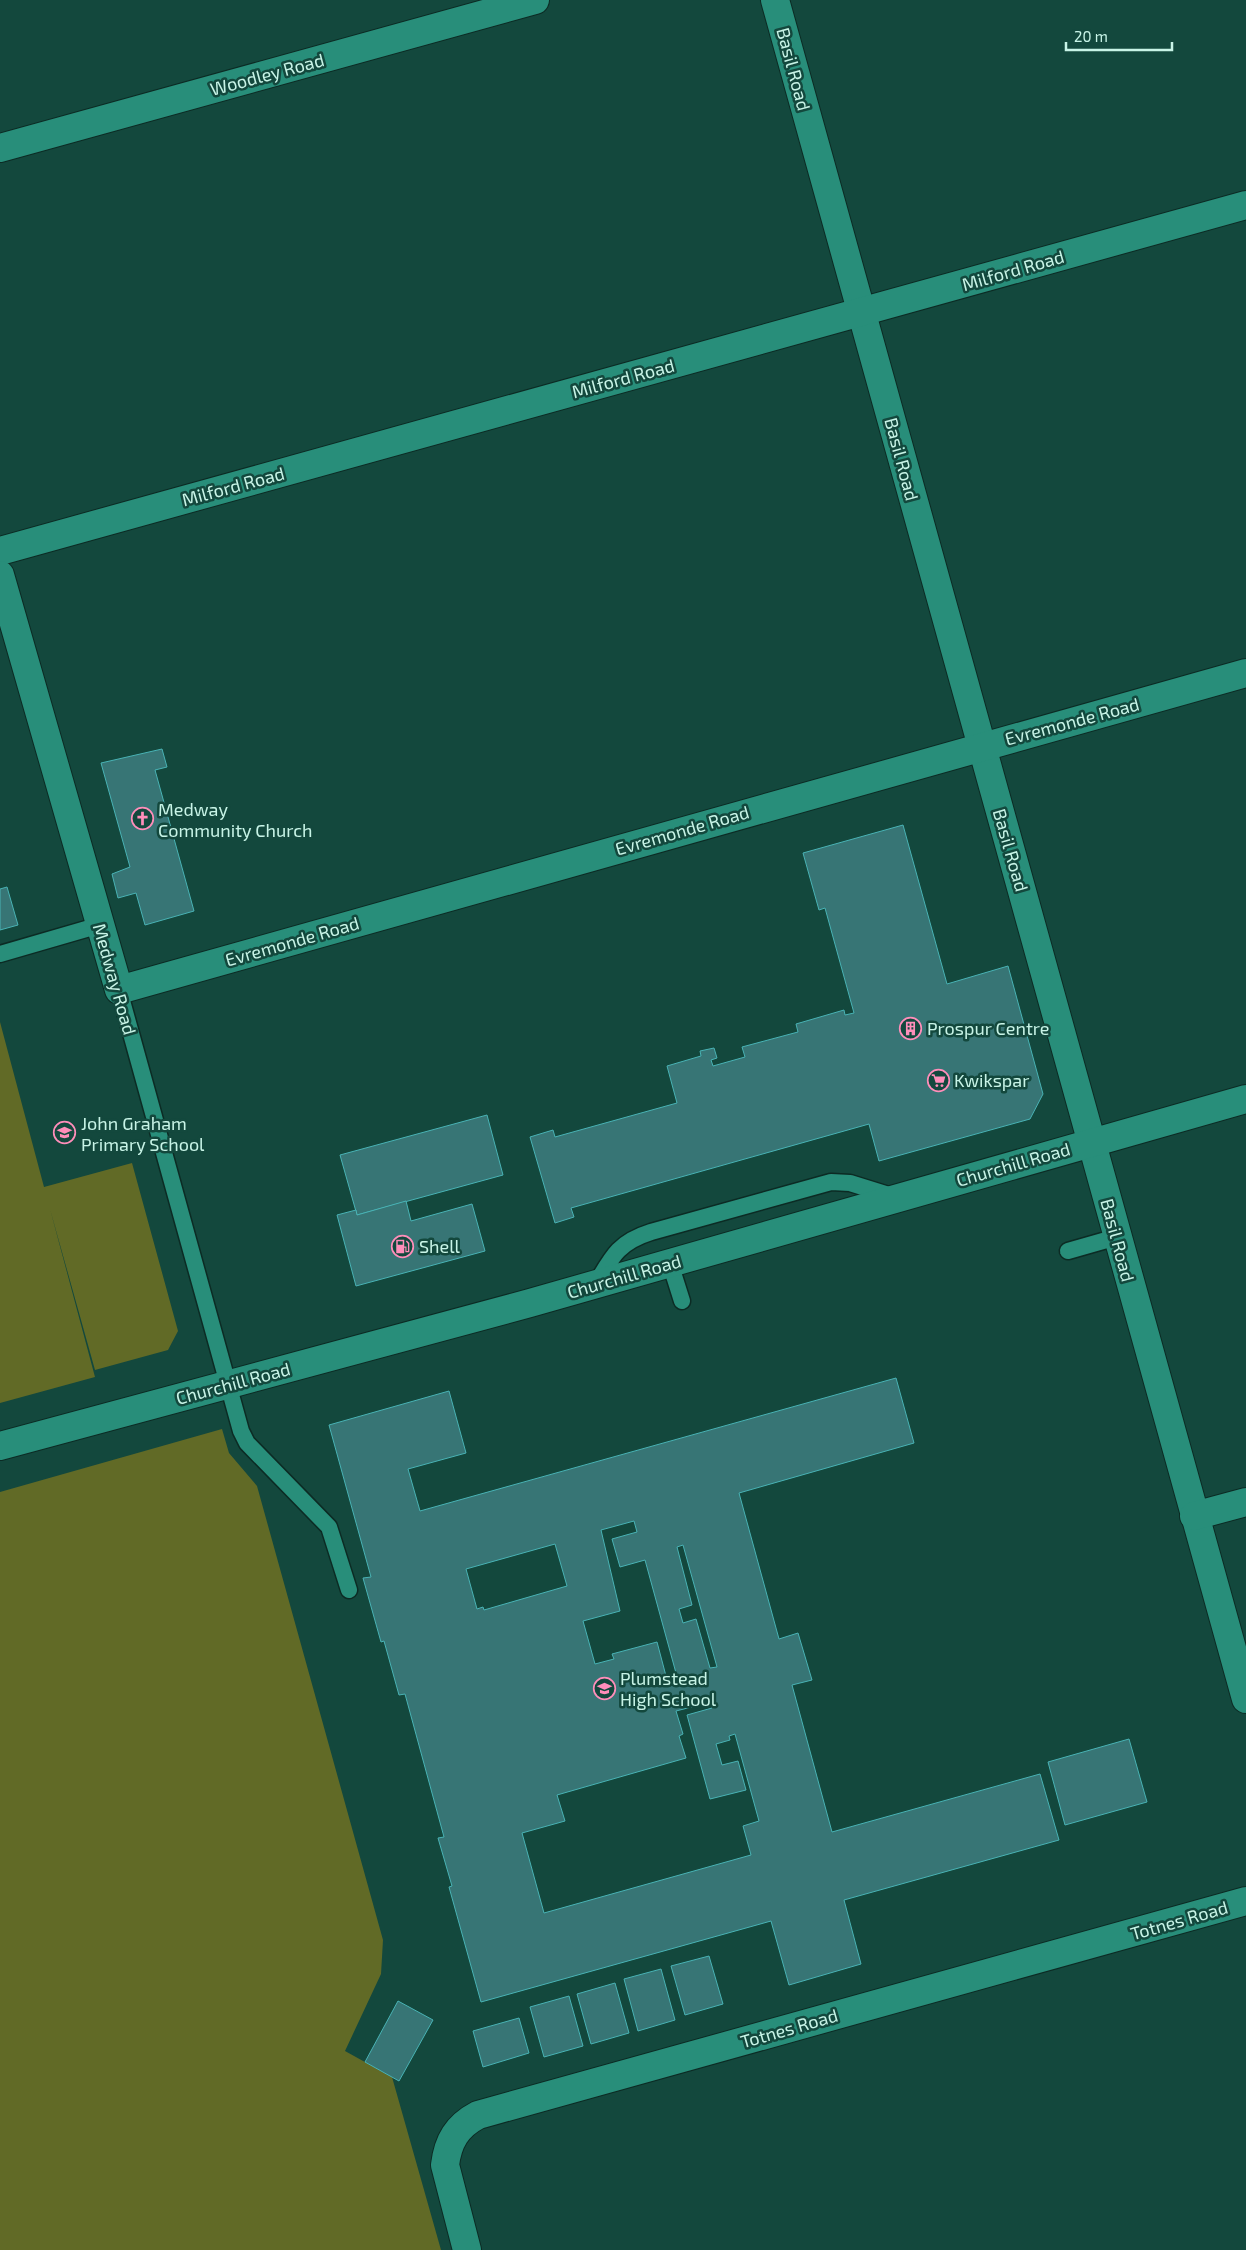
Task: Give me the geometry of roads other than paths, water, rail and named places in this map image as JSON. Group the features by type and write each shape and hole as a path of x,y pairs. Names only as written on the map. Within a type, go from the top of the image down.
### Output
{"street":[{"name":"Woodley Road","path":"0,148 535,0"},
{"name":"Basil Road","path":"775,0 1246,1699"},
{"name":"Milford Road","path":"0,551 1246,205"},
{"name":"Medway Road","path":"0,575 119,990"},
{"name":"Evremonde Road","path":"119,990 1246,673"},
{"name":"Churchill Road","path":"0,1446 596,1284 1246,1098"},
{"path":"1194,1516 1246,1502"},
{"name":"Totnes Road","path":"467,2250 445,2165 447,2151 457,2130 466,2121 478,2115 1246,1901"}],"lane":[{"path":"0,954 100,925"},
{"name":"Medway Road","path":"119,990 241,1431 247,1443 328,1527 349,1590"},
{"path":"596,1284 615,1251 637,1236 831,1182 850,1183 898,1198"},
{"path":"1068,1251 1117,1237"},
{"path":"670,1263 682,1301"}],"place":[{"name":"Medway Community Church","path":"142,819"},
{"name":"Prospur Centre","path":"911,1028"},
{"name":"Kwikspar","path":"938,1080"},
{"name":"John Graham Primary School","path":"65,1133"},
{"name":"Shell","path":"403,1246"},
{"name":"Plumstead High School","path":"604,1688"}]}
